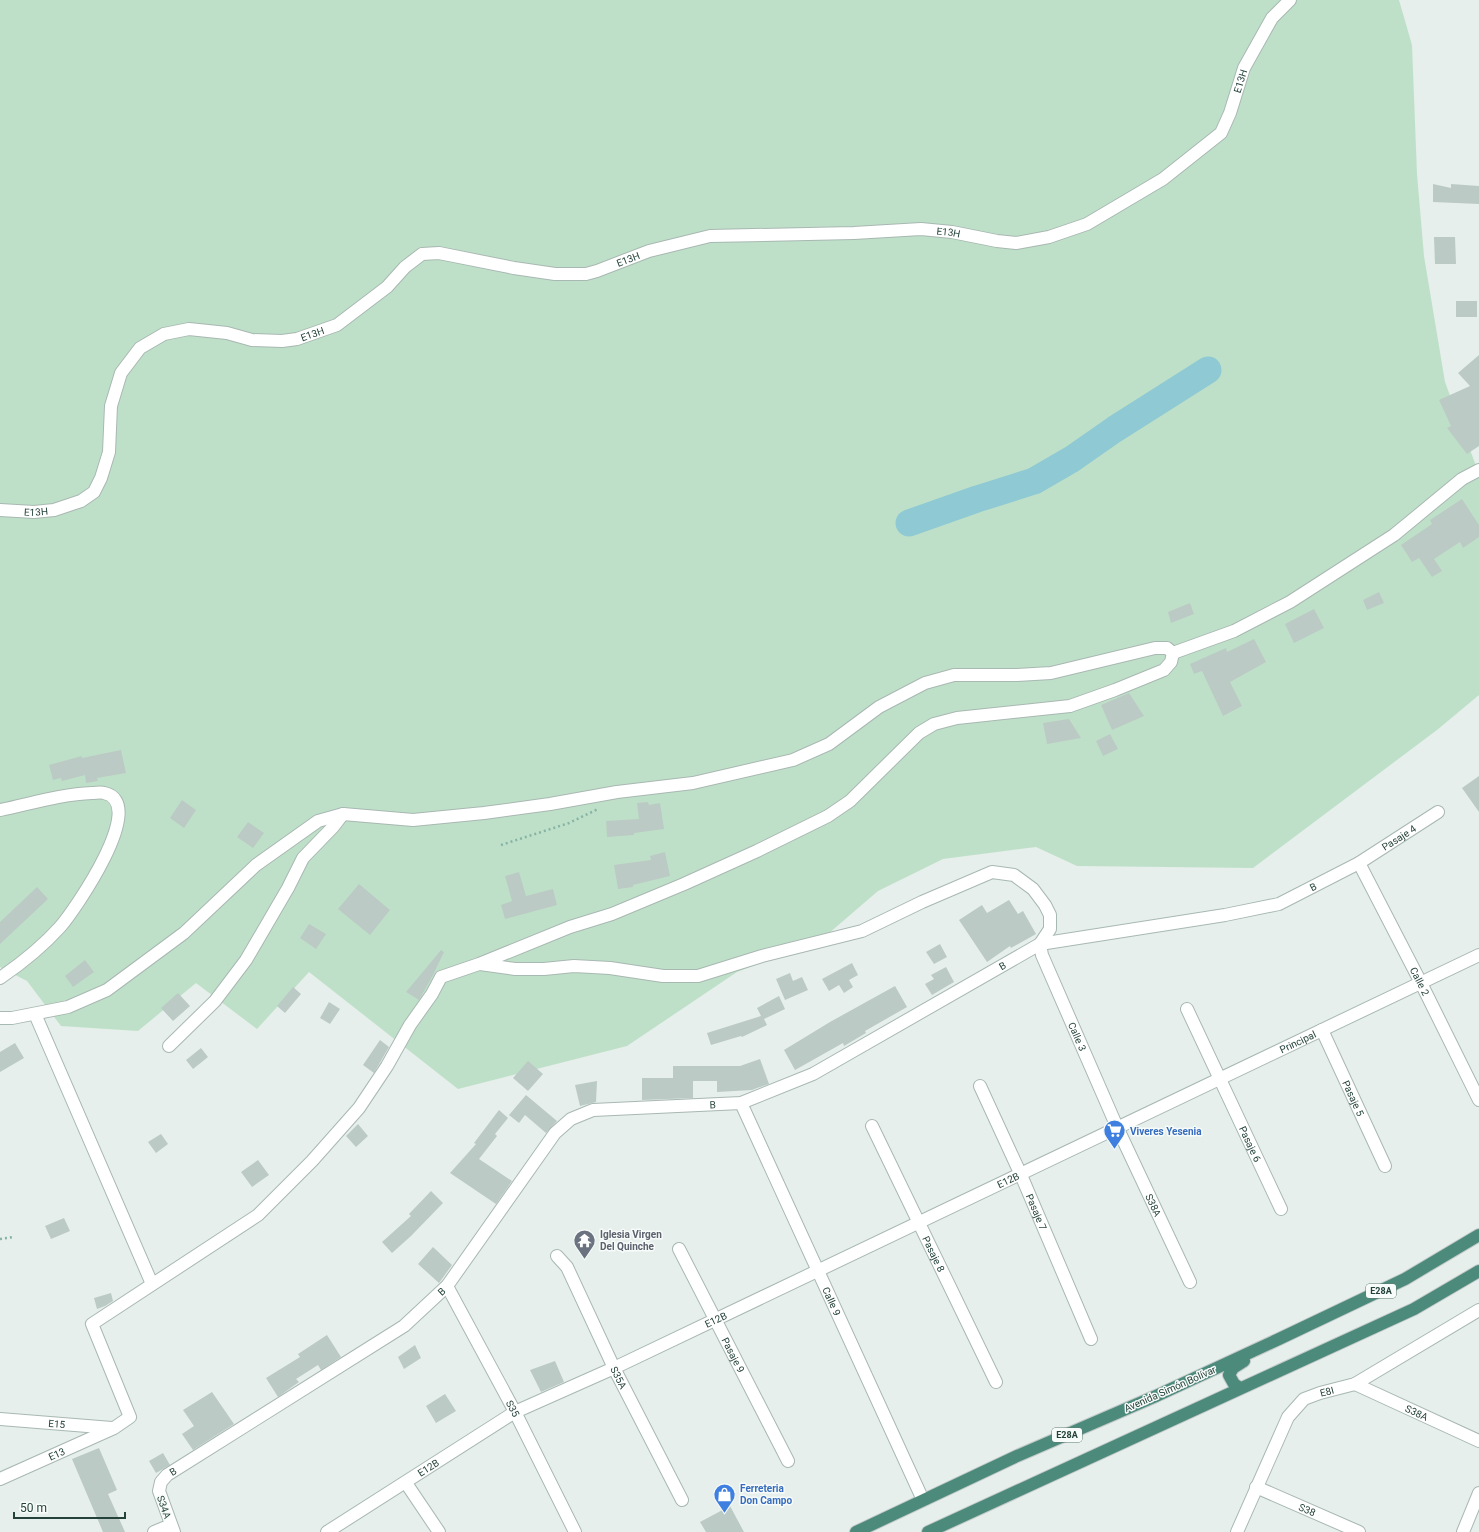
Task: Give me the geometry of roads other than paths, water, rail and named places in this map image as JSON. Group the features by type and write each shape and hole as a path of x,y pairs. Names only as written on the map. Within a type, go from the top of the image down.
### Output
{"highway":[{"name":"Avenida Simón Bolívar","path":"856,1532 1017,1456 1156,1396 1405,1279 1479,1235"},
{"path":"928,1532 1414,1309 1479,1271"},
{"path":"1240,1388 1231,1381 1230,1375 1232,1368 1279,1339"}],"street":[{"name":"E13H","path":"0,510 34,512 54,510 81,501 94,492 101,478 109,452 111,406 121,373 140,348 164,334 189,329 227,333 252,340 282,341 297,339 337,325 387,287 405,267 422,254 439,253 514,268 555,274 586,274 649,251 710,236 854,233 921,229 952,232 1016,243 1050,237 1087,224 1163,179 1222,133 1244,68 1272,18 1290,0"},
{"path":"1173,653 1234,631 1290,602 1394,535 1462,479 1479,470"},
{"path":"0,1018 12,1018 68,1007 107,990 184,933 256,866 318,821 343,814 413,820 550,804 617,792 693,783 793,760 829,744 886,703 925,682 954,675 1017,675 1051,672 1155,648 1167,648 1173,653"},
{"path":"35,1014 152,1284 258,1215 312,1161 358,1108 386,1066 410,1025 432,994 441,977 479,964 570,927 612,914 684,884 828,816 850,801 919,733 934,724 958,718 1070,706 1164,670 1172,662 1173,653"},
{"path":"0,810 77,793 105,793 115,799 119,811 116,833 92,881 60,927 26,961 0,978"},
{"name":"Pasaje 4","path":"1360,863 1438,812"},
{"path":"169,1046 215,1002 246,960 288,888 303,858 333,827 343,814"},
{"name":"B","path":"161,1482 167,1475 404,1326 447,1286 555,1133 571,1119 593,1110 741,1103 813,1074 1040,944 1225,915 1279,904 1360,863"},
{"name":"Calle 2","path":"1360,863 1479,1100"},
{"path":"479,964 515,969 544,969 574,966 610,968 663,976 698,976 762,956 862,931 922,902 992,872 1014,875 1033,889 1045,904 1050,915 1050,929 1040,944"},
{"name":"Calle 3","path":"1040,944 1042,955 1117,1127"},
{"name":"Principal","path":"1117,1127 1479,955"},
{"name":"Pasaje 6","path":"1187,1009 1281,1208"},
{"name":"Pasaje 5","path":"1322,1030 1385,1166"},
{"name":"Pasaje 7","path":"980,1086 1021,1175 1091,1339"},
{"name":"Calle 9","path":"741,1103 819,1270 923,1500"},
{"name":"Pasaje 8","path":"872,1126 996,1382"},
{"name":"E12B","path":"327,1532 515,1412 614,1368 918,1222 1021,1175 1117,1127"},
{"name":"S38A","path":"1117,1127 1190,1282"},
{"name":"Pasaje 9","path":"679,1249 788,1461"},
{"name":"S35A","path":"556,1256 567,1267 614,1368 682,1500"},
{"name":"E13","path":"0,1479 114,1428 130,1417 92,1324 152,1284"},
{"name":"S35","path":"447,1286 515,1412 575,1532"},
{"name":"E8I","path":"1237,1532 1288,1417 1304,1399 1320,1393 1355,1384 1479,1310"},
{"name":"S38A","path":"1355,1384 1479,1441"},
{"name":"E15","path":"0,1419 114,1428"},
{"name":"S34A","path":"161,1482 159,1491 172,1529"},
{"path":"406,1482 438,1532"},
{"name":"S38","path":"1256,1487 1359,1532"},
{"path":"1463,1532 1479,1493"},
{"path":"154,1532 172,1529"}],"waterway":[{"path":"909,523 1034,481 1072,459 1115,429 1208,370"}],"place":[{"name":"Viveres Yesenia","path":"1114,1150"},
{"name":"Iglesia Virgen Del Quinche","path":"584,1260"},
{"name":"Ferreteria Don Campo","path":"725,1514"}]}
